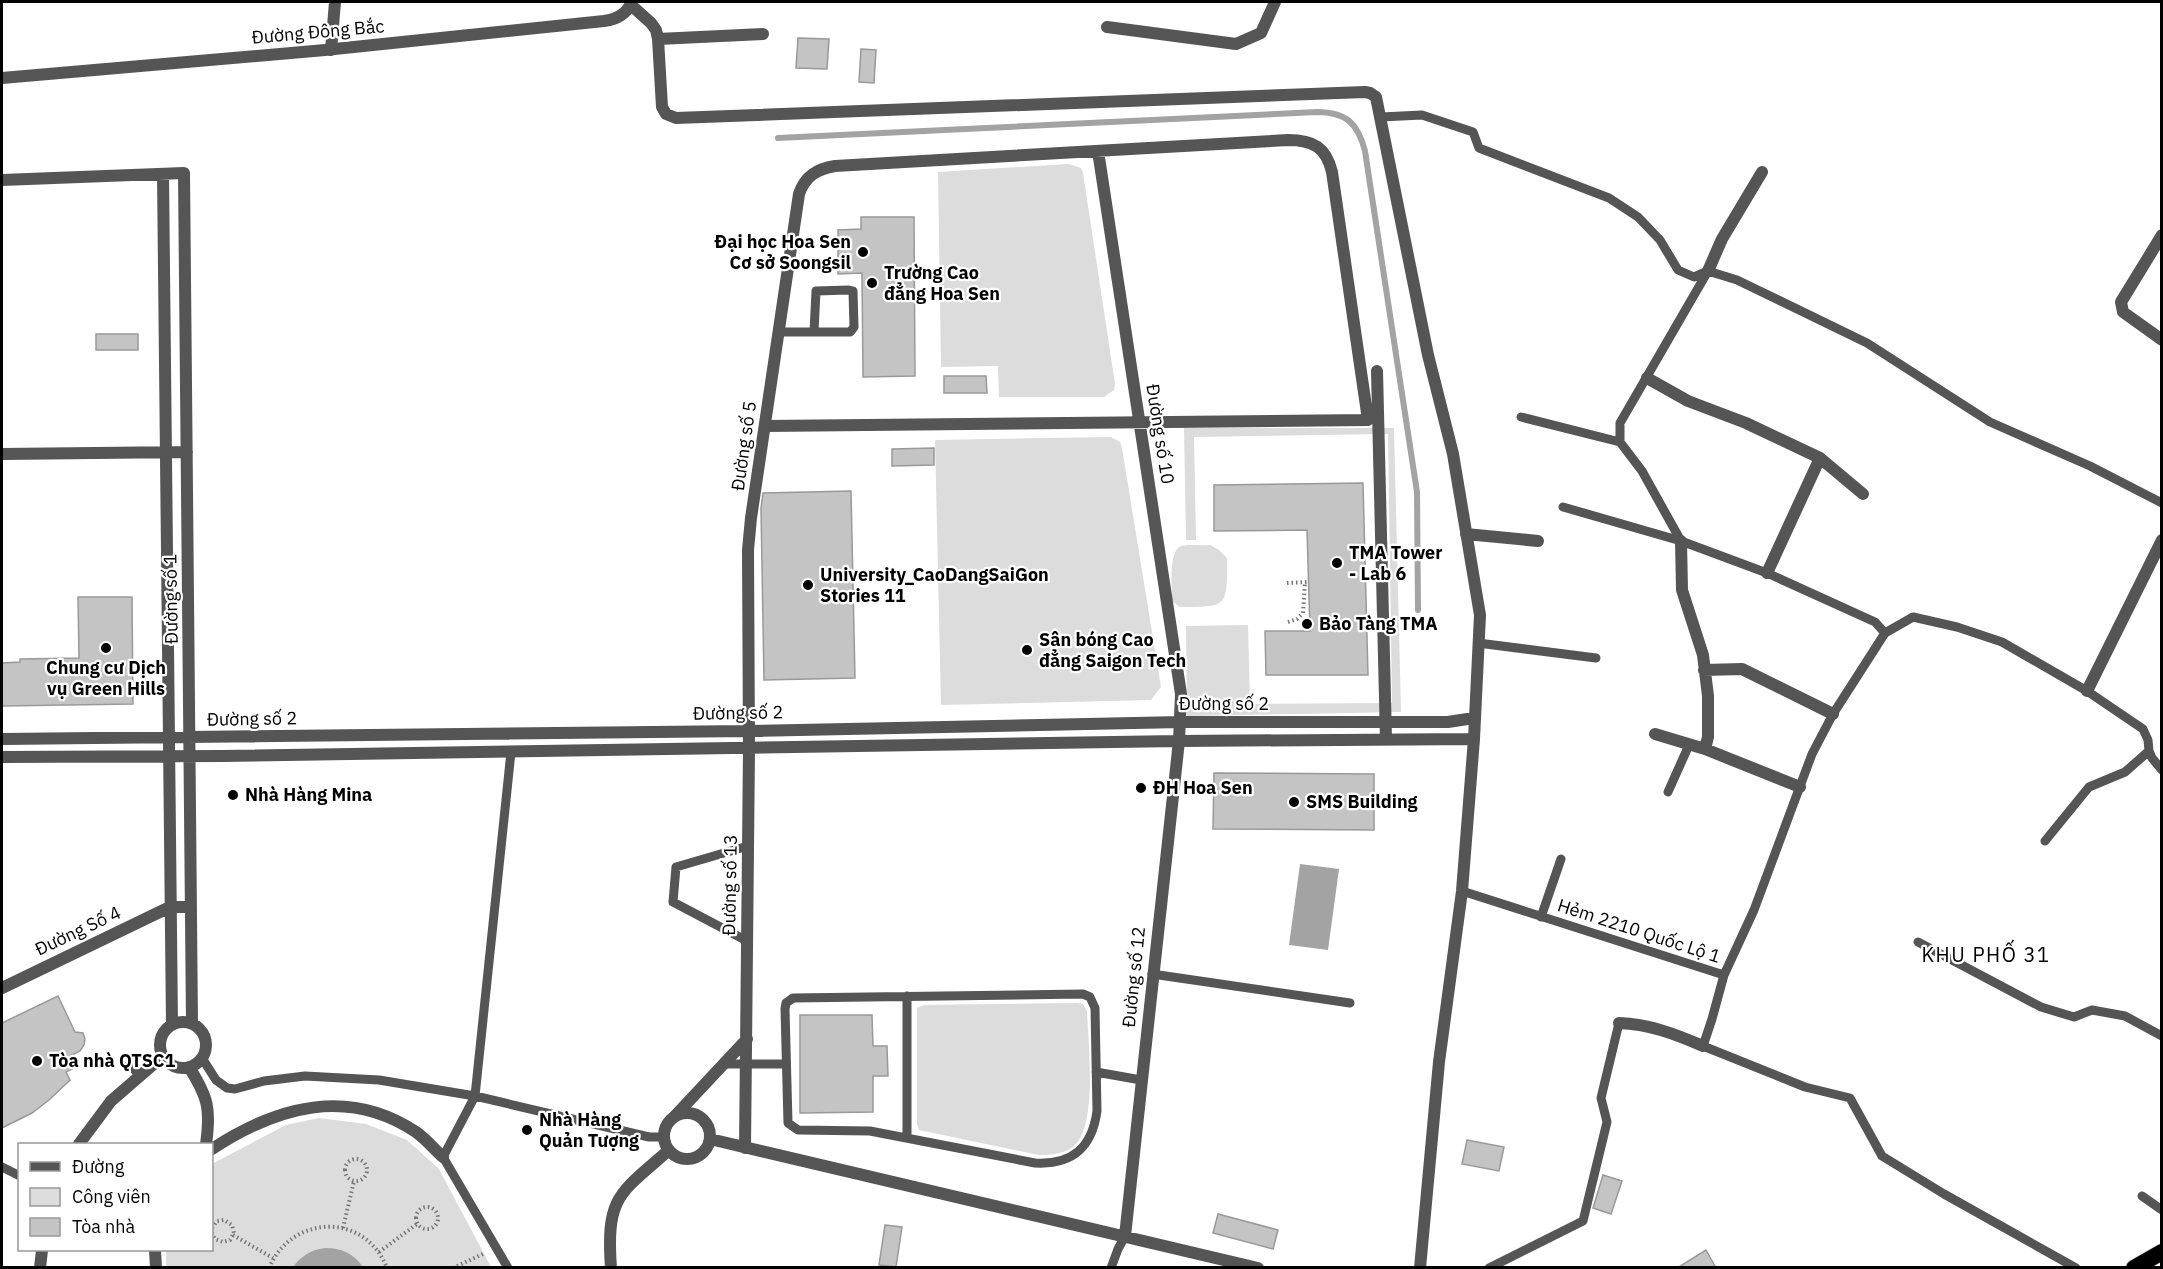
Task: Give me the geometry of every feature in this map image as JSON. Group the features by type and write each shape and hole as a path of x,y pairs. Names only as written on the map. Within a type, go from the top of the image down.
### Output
{"highway":[{"path":"2134,1268 2162,1252"}],"street":[{"path":"331,50 335,2"},
{"path":"1107,27 1236,44 1261,33 1275,2"},
{"path":"632,3 656,30 662,107 666,114 676,118 1365,92 1376,97 1382,117 1428,355 1453,454 1480,615 1474,739 1462,891 1439,1062 1420,1268"},
{"name":"Đường Đông Bắc","path":"2,78 331,50 613,20 626,12 632,3"},
{"path":"658,39 763,34"},
{"path":"765,426 1368,420 1332,172 1323,151 1307,141 1288,140 1098,151"},
{"name":"Đường số 5","path":"749,731 748,550 802,185 813,173 835,166 1098,151"},
{"name":"Đường số 10","path":"1098,151 1180,685 1181,722"},
{"path":"1708,271 1722,239 1762,172"},
{"name":"Đường số 1","path":"172,1025 164,174 184,173 192,1024"},
{"path":"2,180 164,174"},
{"path":"2162,235 2121,302 2123,312 2162,340"},
{"path":"165,307 185,307"},
{"path":"1377,371 1386,740"},
{"path":"1647,378 1688,401 1746,423 1820,458 1863,494"},
{"path":"2,454 187,452"},
{"path":"1767,573 1820,458"},
{"path":"1466,534 1538,541"},
{"path":"2087,691 2162,540"},
{"path":"1681,541 1682,590 1702,655 1704,670 1708,723 1705,749"},
{"path":"167,596 189,595"},
{"path":"1704,670 1742,669 1833,714"},
{"name":"Đường số 2","path":"2,739 749,731 1181,722 1448,722 1474,718"},
{"name":"Đường số 12","path":"1125,1236 1181,722"},
{"path":"983,726 984,744"},
{"name":"Đường số 13","path":"745,1148 749,731"},
{"path":"1655,734 1705,749 1800,787"},
{"name":"Đường số 2","path":"2,757 190,757 1179,741 1474,739"},
{"path":"170,907 191,907"},
{"name":"Đường Số 4","path":"2,987 170,907"},
{"path":"182,1022 192,1024 199,1028 206,1041 202,1058 189,1067 173,1066 163,1056 160,1046 161,1039 172,1025 182,1022"},
{"path":"1619,1023 1641,1023 1702,1046"},
{"path":"671,1121 683,1114 697,1116 708,1125 710,1139 704,1152 692,1159 681,1158 669,1150 664,1137 667,1127 671,1121 747,1039"},
{"path":"80,1143 111,1101 139,1074 163,1056"},
{"path":"189,1067 201,1087 207,1104 206,1143"},
{"path":"213,1148 277,1115 321,1105 350,1107 373,1112 417,1133 443,1157"},
{"path":"710,1139 1258,1268"},
{"path":"611,1268 610,1226 616,1203 629,1185 669,1150"},
{"path":"40,1268 42,1251"},
{"path":"155,1251 156,1268"}],"lane":[{"path":"1382,117 1422,115 1473,132 1479,148 1609,198 1638,217 1660,240 1678,270 1694,277 1708,271 1737,280 1867,343 1990,422 2090,466 2162,503"},
{"path":"1681,541 1642,471 1620,442 1620,423 1708,271"},
{"path":"779,332 814,332 850,332 854,329 853,291 816,291 814,332"},
{"path":"1521,417 1620,442"},
{"path":"1563,507 1681,541 1767,573 1875,622 1885,633"},
{"path":"1724,975 1754,910 1812,754 1833,714 1885,633 1913,617 1957,627 2002,642 2087,691 2143,729 2148,740 2149,751 2162,770"},
{"path":"1478,643 1596,658"},
{"path":"1668,792 1689,744"},
{"path":"2045,841 2089,787 2125,772 2149,751"},
{"path":"508,1268 443,1157 475,1096 511,752"},
{"path":"747,941 673,902 676,867 748,846"},
{"path":"1540,917 1561,859"},
{"name":"Hẻm 2210 Quốc Lộ 1","path":"1462,891 1724,975 1702,1046"},
{"path":"1918,942 2041,1007 2074,1017 2092,1010 2125,1016 2162,1036"},
{"path":"1152,974 1350,1003"},
{"path":"1087,995 1093,1000 1095,1008 1097,1105 1094,1127 1082,1149 1065,1160 1046,1164 870,1131 798,1130 792,1128 786,1120 786,1064 785,1009 786,1003 797,997 1087,995"},
{"path":"907,996 908,1138"},
{"path":"1489,1268 1584,1221 1607,1122 1601,1098 1619,1023"},
{"path":"1702,1046 1805,1087 1850,1098 1882,1156 1944,1194 2076,1268"},
{"path":"202,1058 216,1080 227,1088 235,1089 284,1078 326,1076 379,1080 475,1096 649,1137 664,1137"},
{"path":"724,1064 786,1064"},
{"path":"129,1065 139,1074"},
{"path":"1096,1072 1142,1080"},
{"path":"2,1167 18,1175"},
{"path":"2142,1196 2162,1210"},
{"path":"1111,1268 1125,1236"}],"path":[{"path":"1287,583 1307,582 1303,613 1297,619 1288,622"},
{"path":"356,1158 366,1163 368,1170 364,1178 354,1180 349,1178 345,1169 349,1161 356,1158"},
{"path":"343,1228 354,1180"},
{"path":"429,1207 436,1212 438,1221 434,1227 427,1229 418,1224 416,1217 420,1209 429,1207"},
{"path":"213,1229 217,1221 224,1220 232,1225 234,1230 229,1240 220,1242 214,1239 213,1235"},
{"path":"379,1252 418,1224"},
{"path":"269,1268 273,1258 286,1242 307,1230 323,1226 343,1228 363,1237 379,1252 387,1268"},
{"path":"233,1235 273,1258"},
{"path":"453,1268 497,1248"}],"green space":[{"path":"1069,164 1081,168 1083,173 1115,384 1114,390 1104,397 999,397 998,366 941,367 938,172"},
{"path":"1184,428 1394,428 1401,712 1187,716 1186,626 1248,625 1250,704 1392,703 1388,434 1194,437 1196,540 1186,540"},
{"path":"1111,437 1120,442 1122,448 1161,687 1151,700 941,705 935,440"},
{"path":"1210,545 1227,558 1225,595 1222,601 1216,604 1180,607 1172,601 1174,555 1181,546"},
{"path":"1083,1004 1087,1011 1090,1082 1086,1120 1074,1146 1062,1152 1039,1155 919,1130 917,1124 917,1008 924,1005"},
{"path":"319,1118 366,1124 407,1140 439,1169 491,1267 166,1267 166,1251 213,1251 213,1163 286,1125"}],"shaded area":[{"path":"1300,864 1339,869 1328,950 1289,945"},
{"path":"326,1248 347,1253 363,1267 293,1267 307,1254"}],"building":[{"path":"798,38 829,39 827,69 796,68"},
{"path":"861,49 876,50 874,83 859,82"},
{"path":"861,217 914,217 915,376 863,377 862,273 838,274 838,230 861,229"},
{"path":"96,334 138,334 138,350 96,350"},
{"path":"944,376 986,376 987,393 944,393"},
{"path":"934,448 934,465 892,466 892,449"},
{"name":"TMA Tower - Lab 6","path":"1363,483 1368,675 1266,675 1265,631 1310,631 1307,530 1214,531 1214,485"},
{"name":"University_CaoDangSaiGon Stories 11","path":"851,491 855,678 764,680 761,508 763,493"},
{"name":"Chung cư Dịch vụ Green Hills","path":"78,597 132,597 133,704 2,706 2,663 20,662 20,659 79,658"},
{"name":"SMS Building","path":"1214,773 1374,774 1374,830 1213,829"},
{"name":"Tòa nhà QTSC1","path":"58,996 75,1032 83,1033 85,1039 80,1051 70,1056 76,1067 66,1072 70,1080 49,1100 32,1113 2,1128 2,1023"},
{"path":"800,1015 872,1015 873,1046 887,1046 888,1076 873,1076 873,1112 800,1113"},
{"path":"1467,1140 1504,1147 1499,1171 1462,1164"},
{"path":"1603,1175 1622,1181 1611,1214 1593,1208"},
{"path":"1218,1214 1278,1230 1273,1249 1213,1233"},
{"path":"885,1225 902,1227 896,1267 879,1265"},
{"path":"1706,1250 1716,1268 1677,1268"}],"waterway":[{"path":"778,138 1317,112 1336,114 1350,121 1359,134 1365,151 1417,492 1418,610"}],"place":[{"name":"Đại học Hoa Sen Cơ sở Soongsil","path":"863,252"},
{"name":"Trường Cao đẳng Hoa Sen","path":"872,283"},
{"name":"TMA Tower - Lab 6","path":"1337,563"},
{"name":"University_CaoDangSaiGon Stories 11","path":"808,585"},
{"name":"Bảo Tàng TMA","path":"1307,624"},
{"name":"Chung cư Dịch vụ Green Hills","path":"106,648"},
{"name":"Sân bóng Cao đẳng Saigon Tech","path":"1027,650"},
{"name":"ĐH Hoa Sen","path":"1141,788"},
{"name":"Nhà Hàng Mina","path":"233,795"},
{"name":"SMS Building","path":"1294,802"},
{"name":"Tòa nhà QTSC1","path":"37,1061"},
{"name":"Nhà Hàng Quản Tượng","path":"527,1130"}],"district":[{"name":"KHU PHỐ 31","path":"1986,955"}]}
